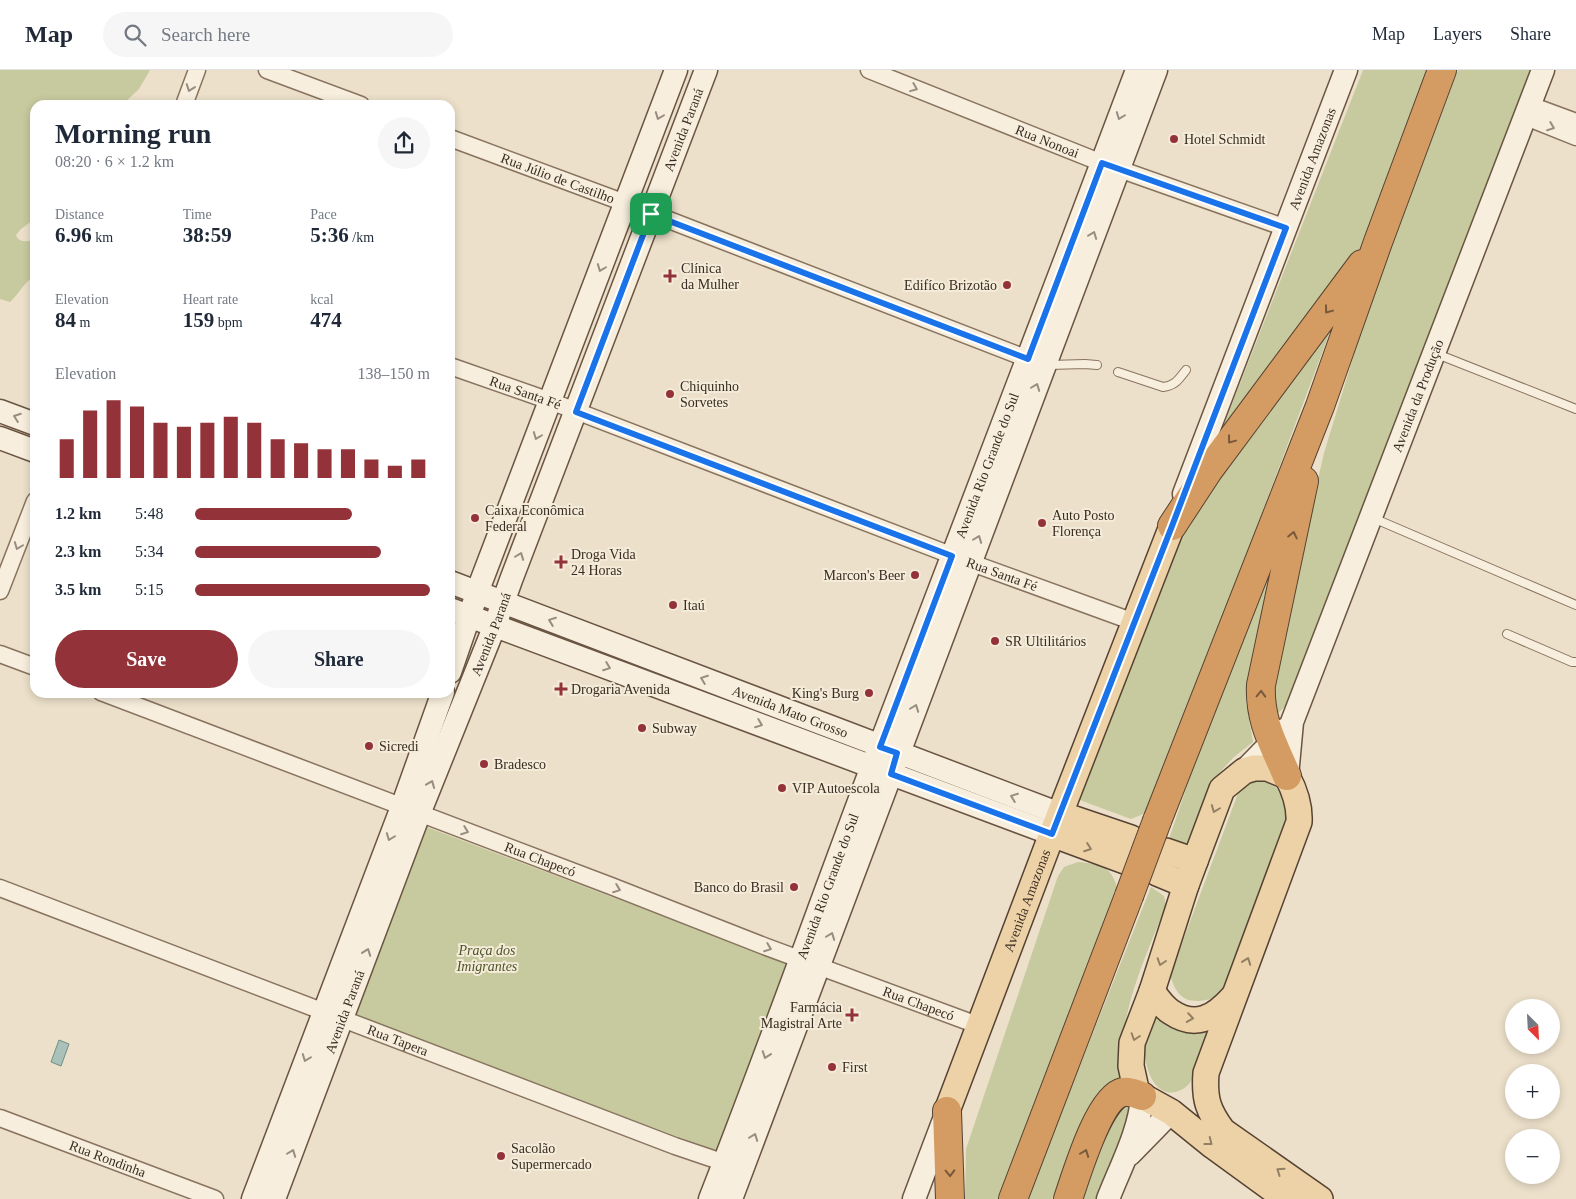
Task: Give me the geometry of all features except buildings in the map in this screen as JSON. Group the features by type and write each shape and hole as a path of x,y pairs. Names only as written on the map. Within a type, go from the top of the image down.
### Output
{"highway":[{"path":"1012,1199 1157,821 1320,406 1442,70"},
{"path":"1172,526 1208,471 1378,242"},
{"path":"1287,776 1261,709 1261,685 1320,406"},
{"path":"1068,1199 1100,1115 1110,1101 1122,1092 1131,1092 1142,1096"},
{"path":"947,1111 950,1199"}],"main road":[{"name":"Avenida Amazonas","path":"947,1111 1172,526"},
{"path":"1286,1199 1212,1146 1171,1112 1142,1096 1136,1089 1132,1079 1131,1066 1132,1043 1152,991 1186,885 1222,789 1244,771 1254,768 1267,768 1287,776 1297,798 1300,810 1299,822 1206,1073 1206,1103 1223,1131 1320,1199"},
{"name":"Avenida Mato Grosso","path":"1056,824 1128,850"},
{"path":"1186,885 1162,862 1195,861"},
{"path":"1152,991 1169,1011 1190,1020 1209,1018 1221,1010 1235,994"},
{"path":"1171,1112 1206,1073"}],"street":[{"path":"186,100 197,70"},
{"path":"267,70 348,100"},
{"name":"Avenida Paraná","path":"455,642 460,612 478,593 676,70"},
{"name":"Avenida Paraná","path":"252,1199 333,1015 411,811 496,625 503,602 706,70"},
{"name":"Rua Nonoai","path":"869,70 1110,166 1286,228"},
{"name":"Avenida Rio Grande do Sul","path":"1110,166 1137,70"},
{"name":"Avenida Rio Grande do Sul","path":"710,1199 734,1166 885,760 1110,166 1156,70"},
{"name":"Avenida Amazonas","path":"1172,526 1346,70"},
{"name":"Avenida da Produção","path":"1287,776 1292,722 1544,70"},
{"path":"1528,111 1576,122"},
{"path":"1528,111 1576,136"},
{"name":"Rua Júlio de Castilho","path":"455,140 1036,362"},
{"name":"Rua Santa Fé","path":"455,368 550,401 961,559 1134,622"},
{"path":"0,411 30,422"},
{"path":"0,438 30,454"},
{"path":"0,591 30,514"},
{"name":"Avenida Mato Grosso","path":"455,584 885,760"},
{"name":"Avenida Mato Grosso","path":"460,612 885,760 1056,824"},
{"path":"0,654 30,665"},
{"name":"Rua Chapecó","path":"117,698 810,964 980,1026"},
{"name":"Avenida Paraná","path":"411,811 441,698"},
{"name":"Avenida da Produção","path":"1244,771 1272,740 1292,722"},
{"name":"Rua Tapera","path":"0,888 675,1146 734,1166"},
{"name":"Avenida Paraná","path":"274,1199 333,1015"},
{"path":"1108,1199 1139,1120 1142,1096"},
{"name":"Avenida Amazonas","path":"914,1199 947,1111"},
{"path":"1122,1162 1171,1112"},
{"name":"Rua Rondinha","path":"0,1118 215,1199"},
{"name":"Avenida Rio Grande do Sul","path":"731,1199 734,1166"}],"lane":[{"path":"1435,353 1576,409"},
{"path":"1036,362 1097,366"},
{"path":"1118,372 1163,387 1174,384 1186,370"},
{"path":"1371,517 1576,605"},
{"path":"1507,634 1576,662"}],"green space":[{"path":"0,70 150,70 139,89 127,100 30,100 30,222 16,235 22,241 30,241 30,280 10,302 0,299"},
{"path":"1363,70 1434,70 1366,236 1218,630 1146,813 1131,819 1077,799"},
{"path":"1458,70 1535,70 1288,704 1278,713 1274,705 1272,681 1324,453 1366,315"},
{"path":"1304,441 1246,701 1253,742 1234,757 1219,773 1206,800 1191,841 1185,845 1168,842"},
{"path":"1259,781 1270,784 1280,791 1289,805 1287,819 1224,986 1211,999 1197,1001 1186,999 1176,990 1170,975 1240,788 1246,783"},
{"name":"Praça dos Imigrantes","path":"424,826 792,965 722,1153 352,1016"},
{"path":"1078,862 1103,867 1111,874 1117,887 1004,1199 965,1199 966,1149 1058,876 1064,867"},
{"path":"1151,887 1164,896 1166,905 1134,989 1125,1023 1123,1057 1126,1083 1106,1089 1086,1113 1052,1199 1027,1199"},
{"path":"1155,1010 1209,1028 1202,1058 1196,1073 1188,1085 1175,1092 1167,1092 1160,1089 1148,1068 1145,1042"},
{"path":"1127,1103 1132,1112 1099,1199 1081,1199 1117,1109"}],"water":[{"path":"59,1040 69,1044 61,1066 51,1062"}],"place":[{"name":"Hotel Schmidt","path":"1174,139"},
{"name":"Clínica da Mulher","path":"670,276"},
{"name":"Edifíco Brizotão","path":"1007,285"},
{"name":"Chiquinho Sorvetes","path":"670,394"},
{"name":"Caixa Econômica Federal","path":"475,518"},
{"name":"Auto Posto Florença","path":"1042,523"},
{"name":"Droga Vida 24 Horas","path":"561,562"},
{"name":"Marcon's Beer","path":"915,575"},
{"name":"Itaú","path":"673,605"},
{"name":"SR Ultilitários","path":"995,641"},
{"name":"Drogaria Avenida","path":"561,689"},
{"name":"King's Burg","path":"869,693"},
{"name":"Subway","path":"642,728"},
{"name":"Sicredi","path":"369,746"},
{"name":"Bradesco","path":"484,764"},
{"name":"VIP Autoescola","path":"782,788"},
{"name":"Banco do Brasil","path":"794,887"},
{"name":"Farmácia Magistral Arte","path":"852,1015"},
{"name":"First","path":"832,1067"},
{"name":"Sacolão Supermercado","path":"501,1156"}],"route":[{"path":"1102,163 1286,228 1052,834 891,774 897,753 880,747 952,556 576,412 651,214 1028,359 1102,163"}]}
